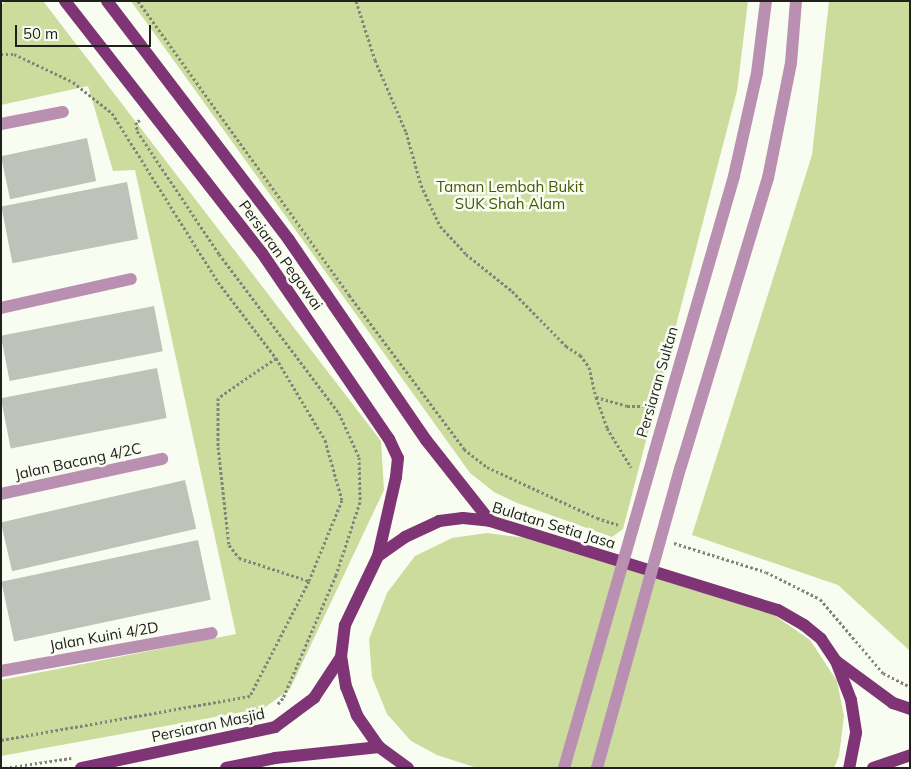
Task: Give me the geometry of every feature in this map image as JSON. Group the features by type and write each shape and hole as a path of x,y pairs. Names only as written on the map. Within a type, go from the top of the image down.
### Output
{"main road":[{"name":"Persiaran Pegawai","path":"65,1 262,253 389,439 398,458 396,477 378,556"},
{"name":"Persiaran Pegawai","path":"107,1 289,240 426,440 490,521"},
{"name":"Bulatan Setia Jasa","path":"408,768 379,747 357,715 346,687 341,657 345,625 378,556 405,537 439,520 490,521 778,610 821,639 836,661 852,708 856,732 849,768"},
{"name":"Persiaran Masjid","path":"81,768 274,727 314,698 341,657"},
{"path":"836,661 893,703 910,709"},
{"path":"226,768 275,758 379,747"},
{"path":"873,768 910,755"}],"street":[{"name":"Persiaran Sultan","path":"564,768 734,176 757,73 766,1"},
{"path":"597,768 681,466 768,178 791,63 796,1"},
{"path":"1,124 63,112"},
{"path":"1,308 131,279"},
{"name":"Jalan Bacang 4/2C","path":"1,494 162,459"},
{"name":"Jalan Kuini 4/2D","path":"1,671 212,633"}],"path":[{"path":"138,1 426,401 464,449 503,474 596,518 625,527"},
{"path":"356,1 375,60 406,132 421,185 440,226 466,254 512,291 548,329 580,355 589,367 607,428 631,467"},
{"path":"1,54 14,54 73,82 112,113 218,282 276,358 325,440 342,500 309,582 250,696 1,740"},
{"path":"136,122 137,131 219,254 340,413 359,457 360,502 336,575 283,698 272,711"},
{"path":"276,358 218,398 218,447 229,546 239,558 309,582"},
{"path":"596,396 607,402 642,408 658,406 669,399"},
{"path":"672,542 766,572 820,599 883,673 910,687"}],"green space":[{"path":"6,1 43,1 381,441 384,490 290,689 264,708 1,756 1,680 236,634 135,170 113,171 88,86 1,105 1,5"},
{"name":"Taman Lembah Bukit SUK Shah Alam","path":"131,1 748,1 737,91 623,529 612,537 517,503 494,492 470,473"},
{"path":"829,1 910,1 910,651 838,585 692,535 812,155"},
{"path":"487,533 527,538 774,615 810,640 837,681 844,716 839,756 834,768 477,768 437,755 411,741 387,714 372,677 369,639 387,593 415,556 452,538"}],"building":[{"path":"87,138 96,181 10,199 1,156"},
{"path":"127,182 138,239 12,263 1,206"},
{"path":"154,306 163,351 10,381 1,336"},
{"path":"157,368 167,418 11,448 1,398"},
{"path":"185,480 196,529 12,571 1,522"},
{"path":"198,540 211,600 14,641 1,582"}]}
